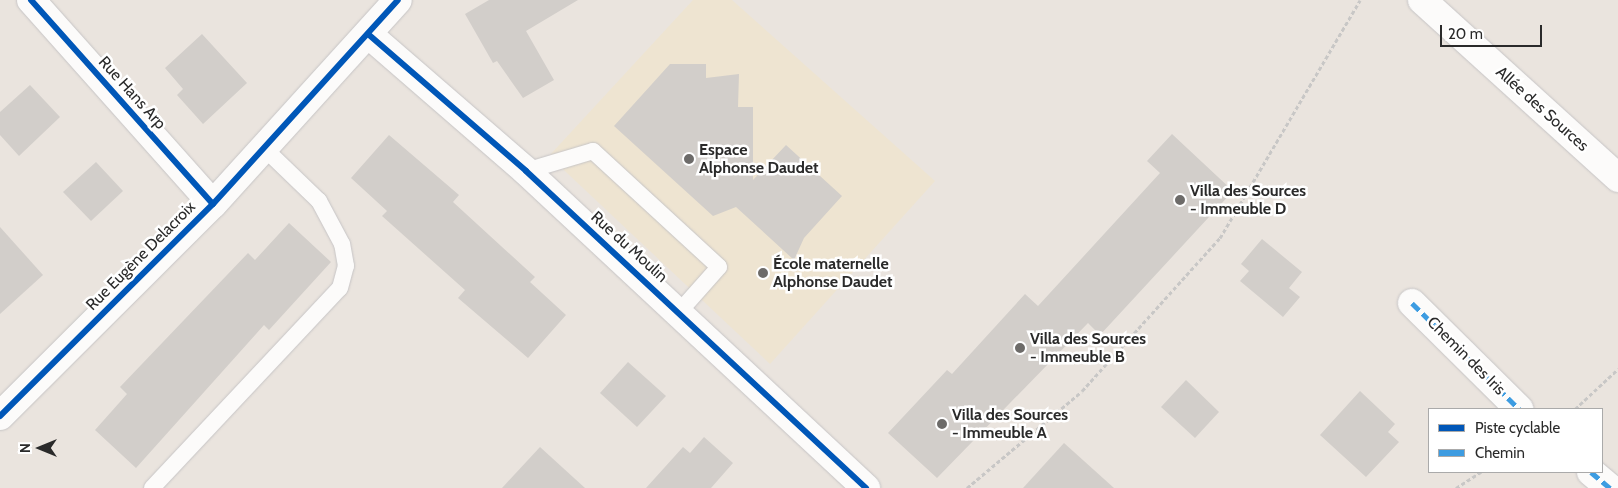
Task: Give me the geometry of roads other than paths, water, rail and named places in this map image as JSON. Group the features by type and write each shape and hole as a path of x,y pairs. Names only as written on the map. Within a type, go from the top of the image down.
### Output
{"street":[{"name":"Rue Hans Arp","path":"31,0 213,204"},
{"name":"Rue Eugène Delacroix","path":"0,416 213,204 398,0"},
{"name":"Allée des Sources","path":"1422,0 1618,178"},
{"name":"Rue du Moulin","path":"368,34 526,172 679,312 866,488"},
{"name":"Chemin des Iris","path":"1412,303 1518,408"},
{"path":"1592,473 1610,488"}],"lane":[{"path":"152,488 340,288 346,266 342,244 319,201 264,148"},
{"path":"526,172 593,152 719,267 679,312"}],"place":[{"name":"Espace Alphonse Daudet","path":"689,159"},
{"name":"Villa des Sources - Immeuble D","path":"1180,200"},
{"name":"École maternelle Alphonse Daudet","path":"763,273"},
{"name":"Villa des Sources - Immeuble B","path":"1020,348"},
{"name":"Villa des Sources - Immeuble A","path":"942,424"}]}
